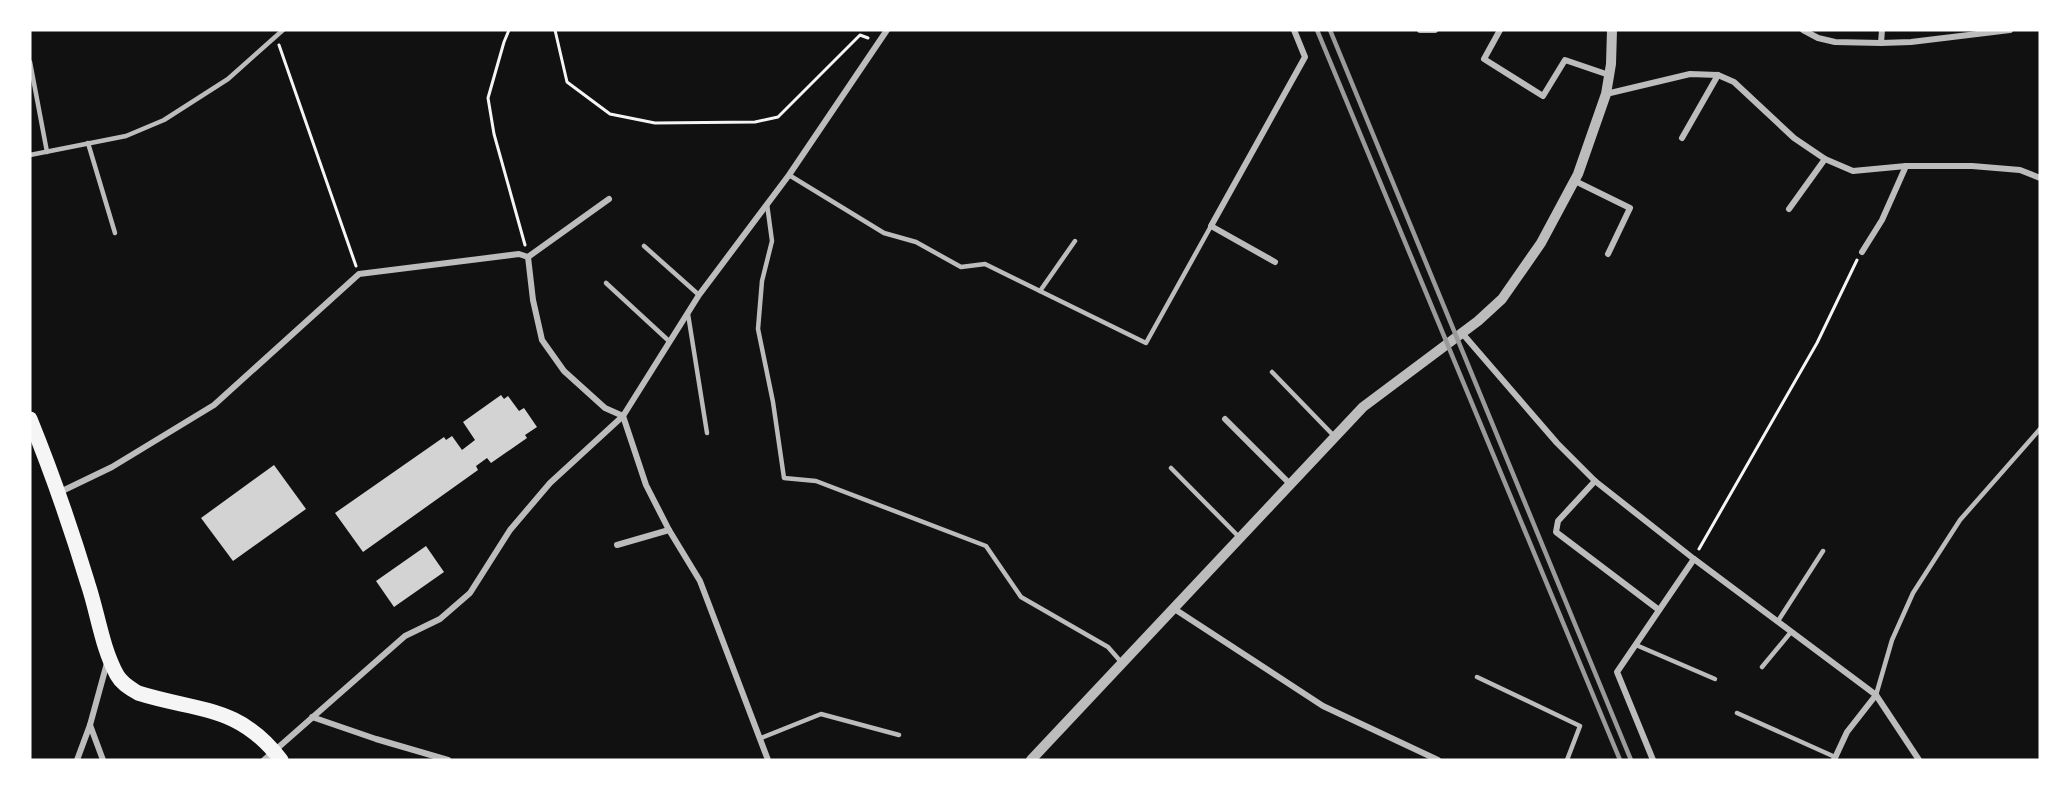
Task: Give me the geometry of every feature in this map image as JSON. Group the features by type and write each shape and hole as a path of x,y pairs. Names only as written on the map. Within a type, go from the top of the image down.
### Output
{"main road":[{"path":"30,419 58,493 109,657 118,678 138,693 226,715 248,727 273,757"}],"street":[{"path":"273,757 312,717 405,636 440,619 470,593 510,530 550,483 623,416 699,295 789,176 887,30"},
{"path":"1275,262 1211,226 1305,57 1294,30"},
{"path":"1420,30 1436,30"},
{"path":"1500,30 1484,59 1543,96 1565,60 1609,75"},
{"path":"1031,760 1363,407 1462,333 1502,299 1541,243 1575,180 1599,119 1606,94 1612,30"},
{"path":"1803,30 1818,38 1835,42 1881,43 1911,42 2010,30"},
{"path":"1881,43 1882,30"},
{"path":"1606,94 1690,74 1718,75 1734,82 1794,138 1825,159 1853,171 1906,166 1972,166 2020,170 2040,178"},
{"path":"1682,138 1718,75"},
{"path":"1789,209 1825,159"},
{"path":"1862,252 1882,220 1906,166"},
{"path":"1575,180 1630,208 1608,254"},
{"path":"528,258 609,199"},
{"path":"58,493 112,467 214,405 359,274 519,254 528,258"},
{"path":"528,258 532,300 542,340 564,371 605,408 623,416 646,485 669,530 700,581 768,760"},
{"path":"1462,333 1557,444 1594,481 1876,695 1919,760"},
{"path":"1225,418 1290,483"},
{"path":"1594,481 1558,521 1556,532 1659,610"},
{"path":"617,544 669,530"},
{"path":"1653,760 1617,672 1694,559"},
{"path":"1173,608 1323,705 1438,760"},
{"path":"77,760 90,725 109,657"},
{"path":"1835,758 1847,732 1876,695"},
{"path":"312,717 448,760"},
{"path":"90,725 103,760"}],"lane":[{"path":"30,155 126,136 164,120 228,79 283,30"},
{"path":"30,62 46,152"},
{"path":"88,142 115,233"},
{"path":"789,176 884,233 916,242 961,267 985,264 1146,343 1211,226"},
{"path":"767,204 772,241 762,281 758,328 784,478 816,481 986,546 1021,597 1108,647 1122,663"},
{"path":"1040,291 1075,241"},
{"path":"644,246 699,295"},
{"path":"606,283 670,342"},
{"path":"688,314 707,433"},
{"path":"1272,372 1334,436"},
{"path":"1876,695 1892,640 1914,593 1960,520 2040,429"},
{"path":"1171,468 1240,538"},
{"path":"1778,621 1823,551"},
{"path":"1762,667 1791,632"},
{"path":"1636,645 1715,679"},
{"path":"1477,677 1580,726 1568,760"},
{"path":"1737,713 1835,758"},
{"path":"761,738 821,714 899,735"}],"path":[{"path":"509,30 488,98 494,134 528,258"},
{"path":"555,30 567,82 610,114 656,123 755,122 778,117 860,35 877,43"},
{"path":"276,35 359,274"},
{"path":"1694,559 1817,343 1862,252"}],"building":[{"path":"501,395 504,399 508,396 519,411 524,408 537,427 525,435 527,438 491,463 487,458 476,466 478,470 363,552 335,513 444,437 446,440 452,436 462,450 475,440 463,422"},
{"path":"274,465 306,509 233,561 201,518"},
{"path":"426,546 444,572 394,607 376,581"}],"railway":[{"path":"1317,30 1620,760"},
{"path":"1330,30 1631,760"}]}
